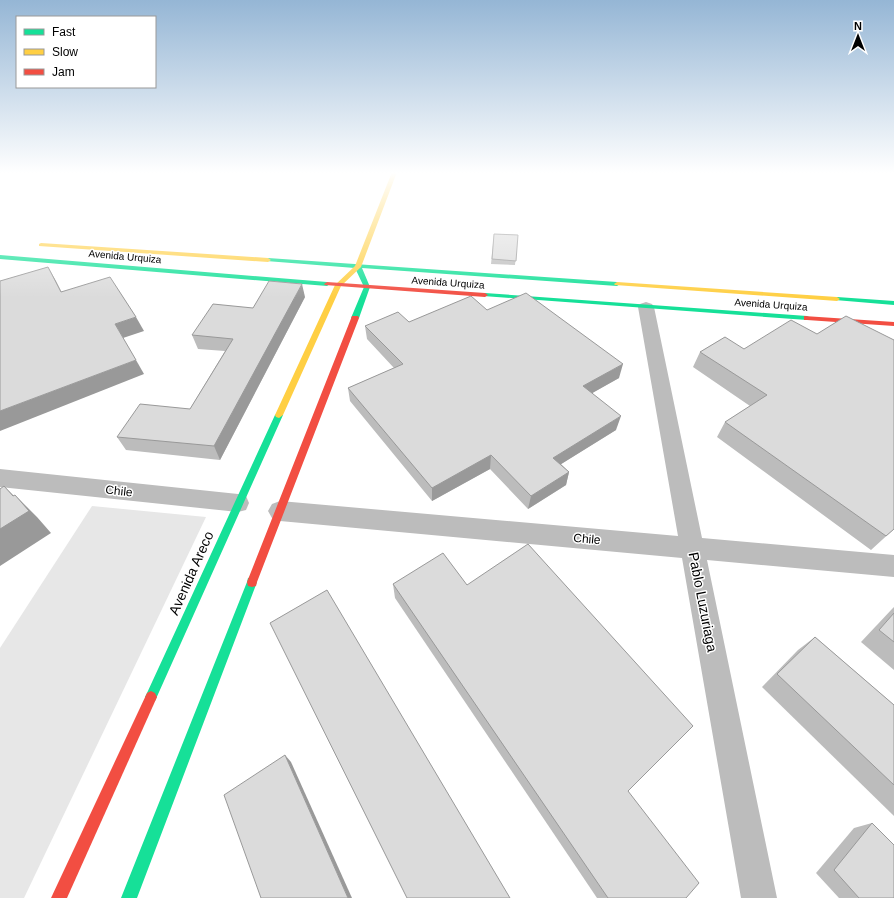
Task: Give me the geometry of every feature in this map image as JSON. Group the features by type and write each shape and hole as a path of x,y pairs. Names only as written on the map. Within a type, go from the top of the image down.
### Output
{"main road":[{"name":"Avenida Areco","path":"59,898 338,285 358,267 379,214"},
{"name":"Avenida Urquiza","path":"32,245 894,303"},
{"name":"Avenida Urquiza","path":"0,257 338,285 894,324"},
{"path":"129,898 367,287 358,267"}],"street":[{"name":"Pablo Luzuriaga","path":"646,307 758,898"},
{"name":"Chile","path":"0,478 238,503"},
{"name":"Chile","path":"280,511 894,566"}],"shaded area":[{"path":"92,506 206,517 24,898 0,898 0,648"}],"building":[{"path":"494,234 518,235 516,261 492,259"},
{"path":"48,267 61,292 110,277 136,317 115,324 136,360 0,411 0,281"},
{"path":"269,281 302,284 214,446 117,437 140,404 190,409 233,339 192,335 213,304 253,308"},
{"path":"526,293 623,364 583,386 621,416 553,458 569,472 531,496 491,455 432,488 348,388 403,364 365,326 398,312 409,322 471,296 487,310"},
{"path":"846,316 894,340 894,529 886,536 725,422 767,395 700,352 725,337 744,349 791,320 817,334"},
{"path":"4,486 13,496 15,495 29,511 0,529 0,489"},
{"path":"528,544 693,726 628,791 699,883 686,898 608,898 393,584 443,553 467,585"},
{"path":"327,590 510,898 407,898 270,623"},
{"path":"894,613 894,642 879,630"},
{"path":"815,637 894,705 894,785 777,674"},
{"path":"285,755 348,898 261,898 224,795"},
{"path":"872,823 894,845 894,898 859,898 834,870"}],"traffic: fast":[{"path":"0,257 327,284"},
{"path":"268,260 617,284"},
{"path":"355,318 367,287 358,267"},
{"path":"485,295 807,318"},
{"path":"837,299 894,303"},
{"path":"151,697 279,415"},
{"path":"129,898 252,582"}],"traffic: slow":[{"path":"279,415 338,285 358,267 379,214"},
{"path":"41,245 268,260"},
{"path":"617,284 837,299"}],"traffic: jam":[{"path":"327,284 485,295"},
{"path":"252,582 355,318"},
{"path":"807,318 894,324"},
{"path":"59,898 151,697"}]}
